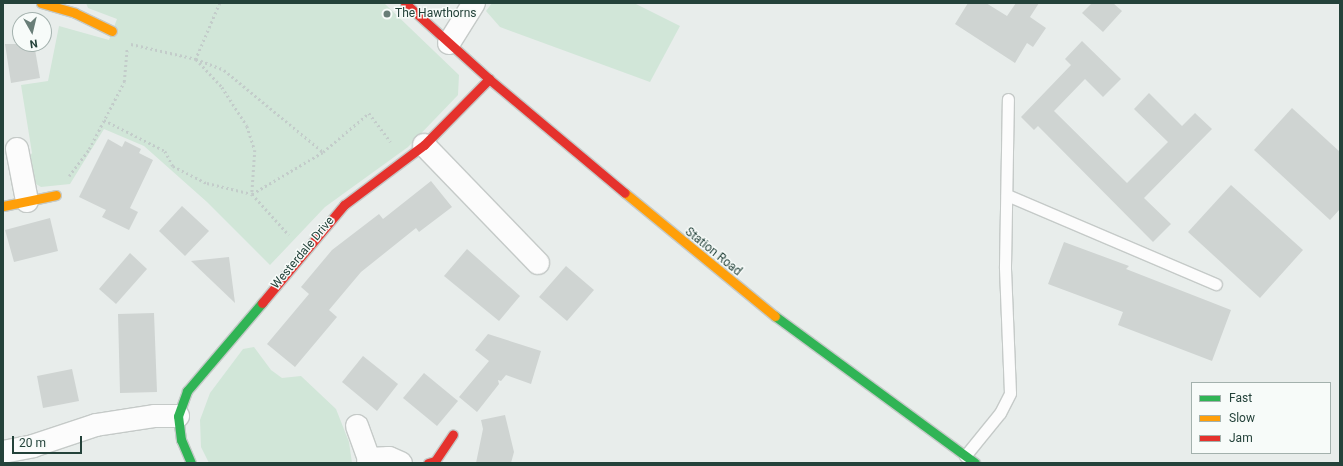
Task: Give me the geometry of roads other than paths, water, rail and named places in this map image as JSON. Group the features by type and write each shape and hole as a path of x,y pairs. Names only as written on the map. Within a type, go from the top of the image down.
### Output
{"street":[{"path":"41,3 75,13 112,31"},
{"name":"Station Road","path":"404,3 489,79 711,266 820,351 975,463"},
{"path":"449,43 474,3"},
{"name":"Westerdale Drive","path":"191,463 181,440 178,416 187,391 344,205 424,145 489,79"},
{"path":"424,145 538,263"},
{"path":"17,149 27,201"},
{"path":"3,206 56,195"},
{"path":"3,452 63,437 96,425 155,416 178,416"},
{"path":"357,426 368,461 389,458 401,463"},
{"path":"428,463 435,461 452,434"}],"lane":[{"path":"965,456 1000,413 1010,393 1006,266 1008,99"},
{"path":"1007,195 1216,284"}],"place":[{"name":"The Hawthorns","path":"387,14"}]}
